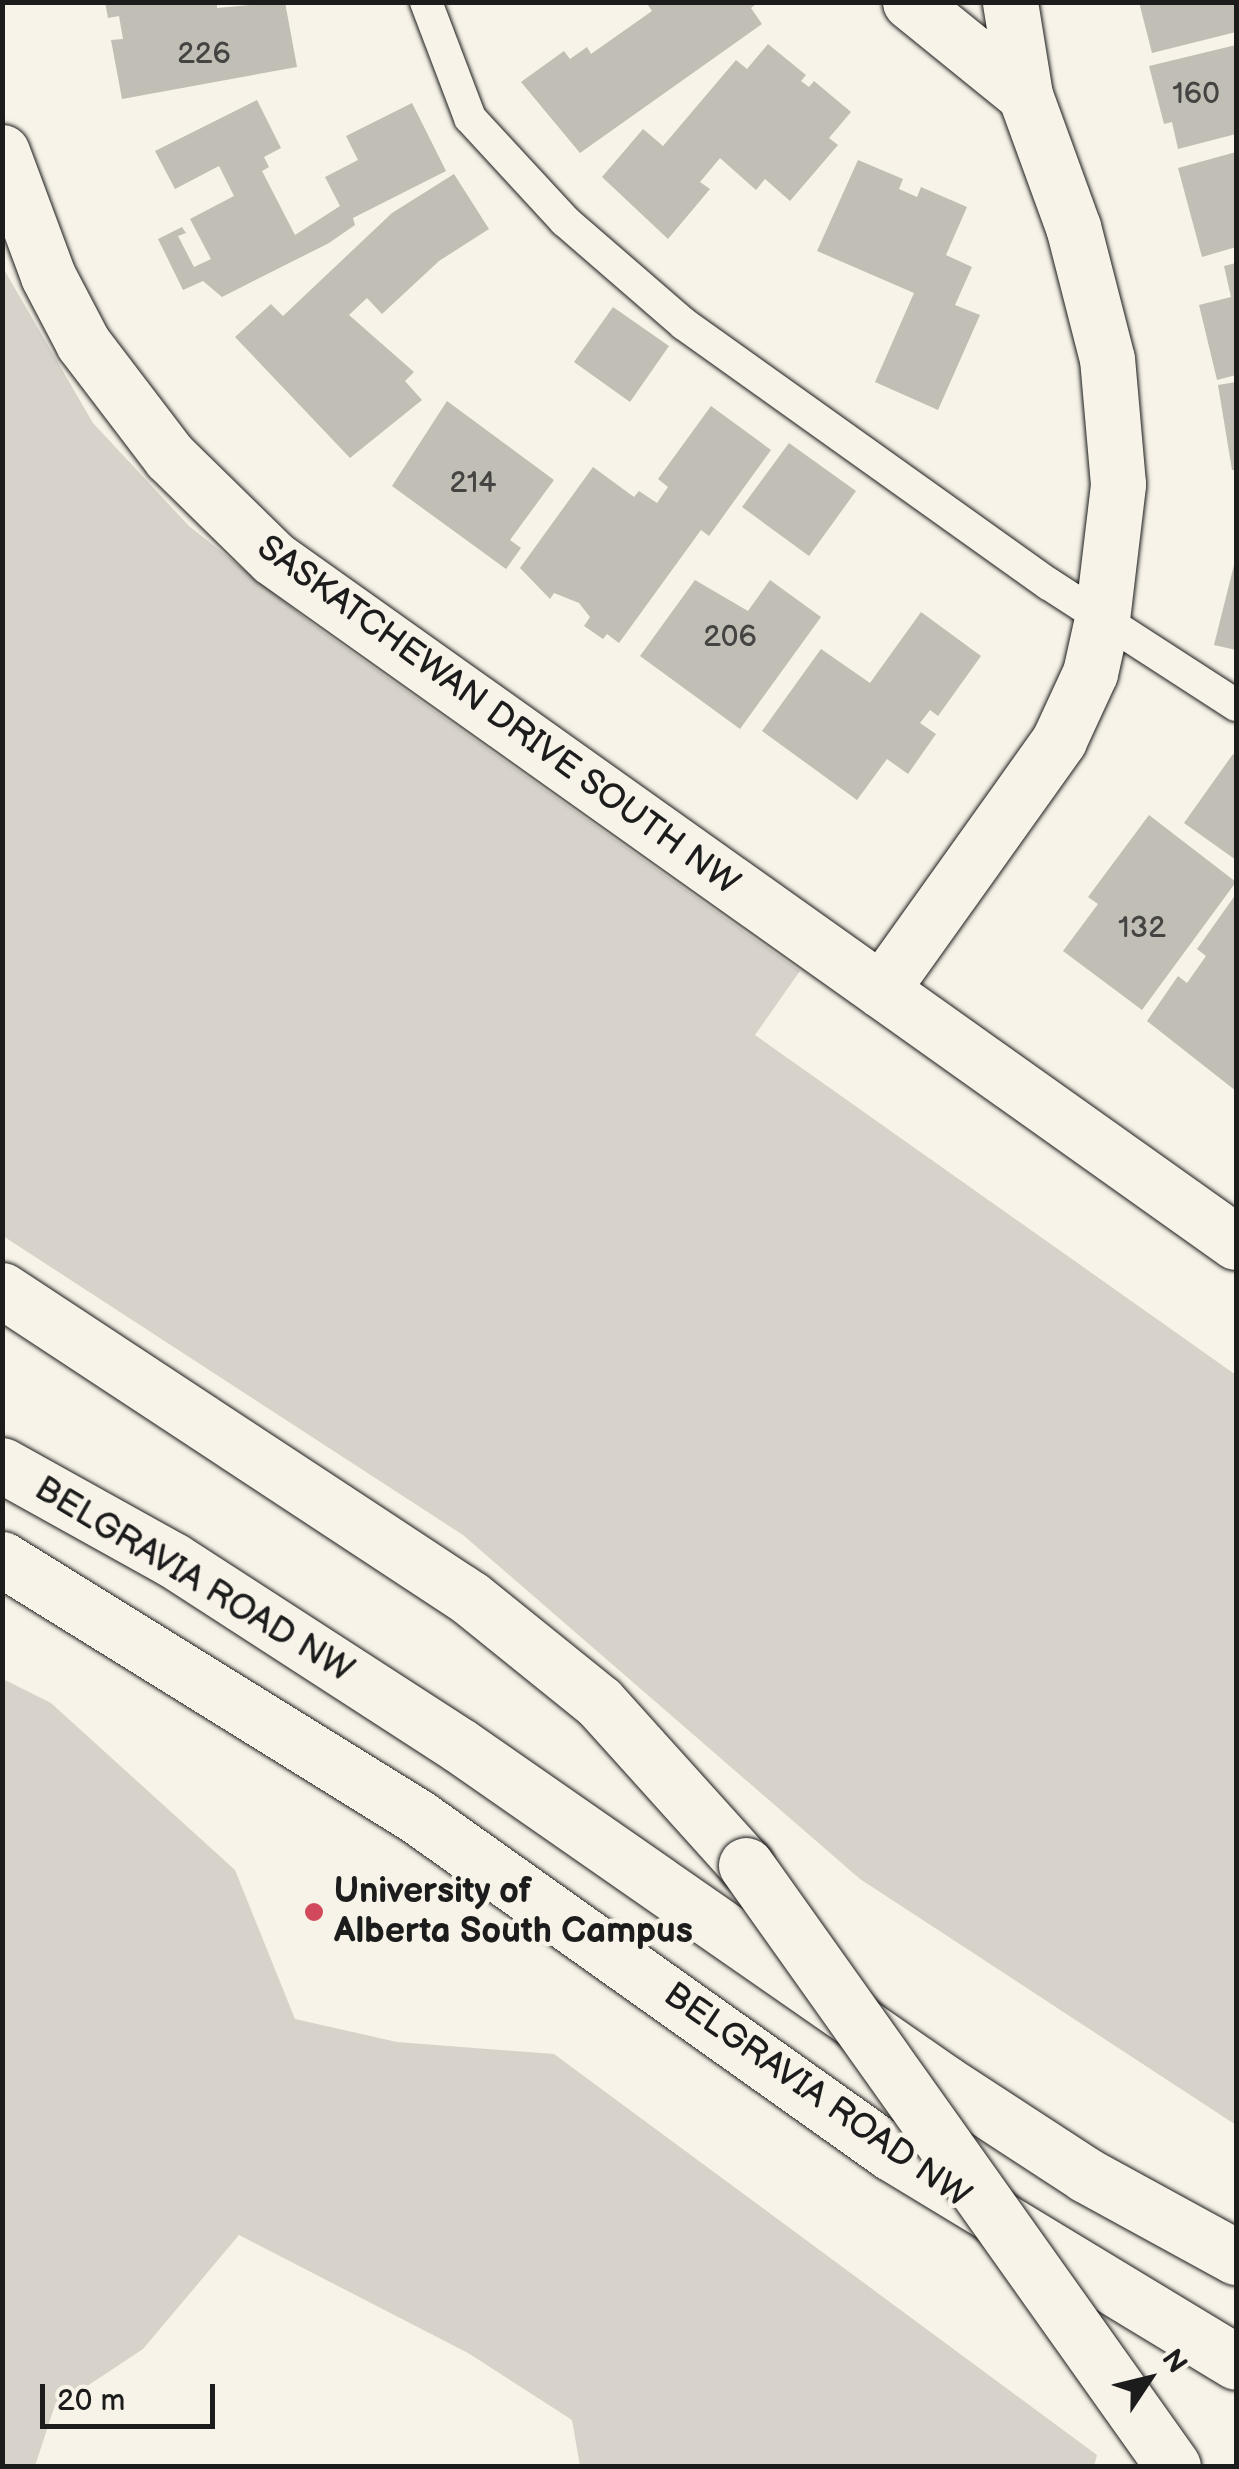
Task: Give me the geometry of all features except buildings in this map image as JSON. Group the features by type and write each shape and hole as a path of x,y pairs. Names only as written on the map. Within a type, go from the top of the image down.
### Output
{"main road":[{"path":"910,2 1024,95"},
{"path":"881,990 1059,740 1090,673 1102,619 1118,484 1107,359 1073,227 1024,95 1010,2"},
{"name":"SASKATCHEWAN DRIVE SOUTH NW","path":"2,152 48,276 82,343 220,509 330,602 1236,1242"},
{"path":"2,1290 470,1598 599,1702 746,1865 1173,2466"},
{"name":"BELGRAVIA ROAD NW","path":"2,1465 173,1560 459,1745 944,2082 1086,2175 1236,2257"},
{"name":"BELGRAVIA ROAD NW","path":"2,1559 418,1817 891,2153 1236,2362"}],"lane":[{"path":"426,2 470,118 565,220 684,324 1102,619 1236,705"}],"shaded area":[{"path":"2,266 93,423 189,526 315,626 800,971 755,1035 1236,1375 1236,2125 860,1879 463,1535 3,1236"},
{"path":"3,1679 51,1703 235,1870 295,2019 397,2042 554,2054 1097,2455 1094,2466 580,2466 572,2420 468,2353 239,2235 143,2349 54,2408 35,2466 3,2466"}],"place":[{"name":"University of Alberta South Campus","path":"314,1912"}]}
